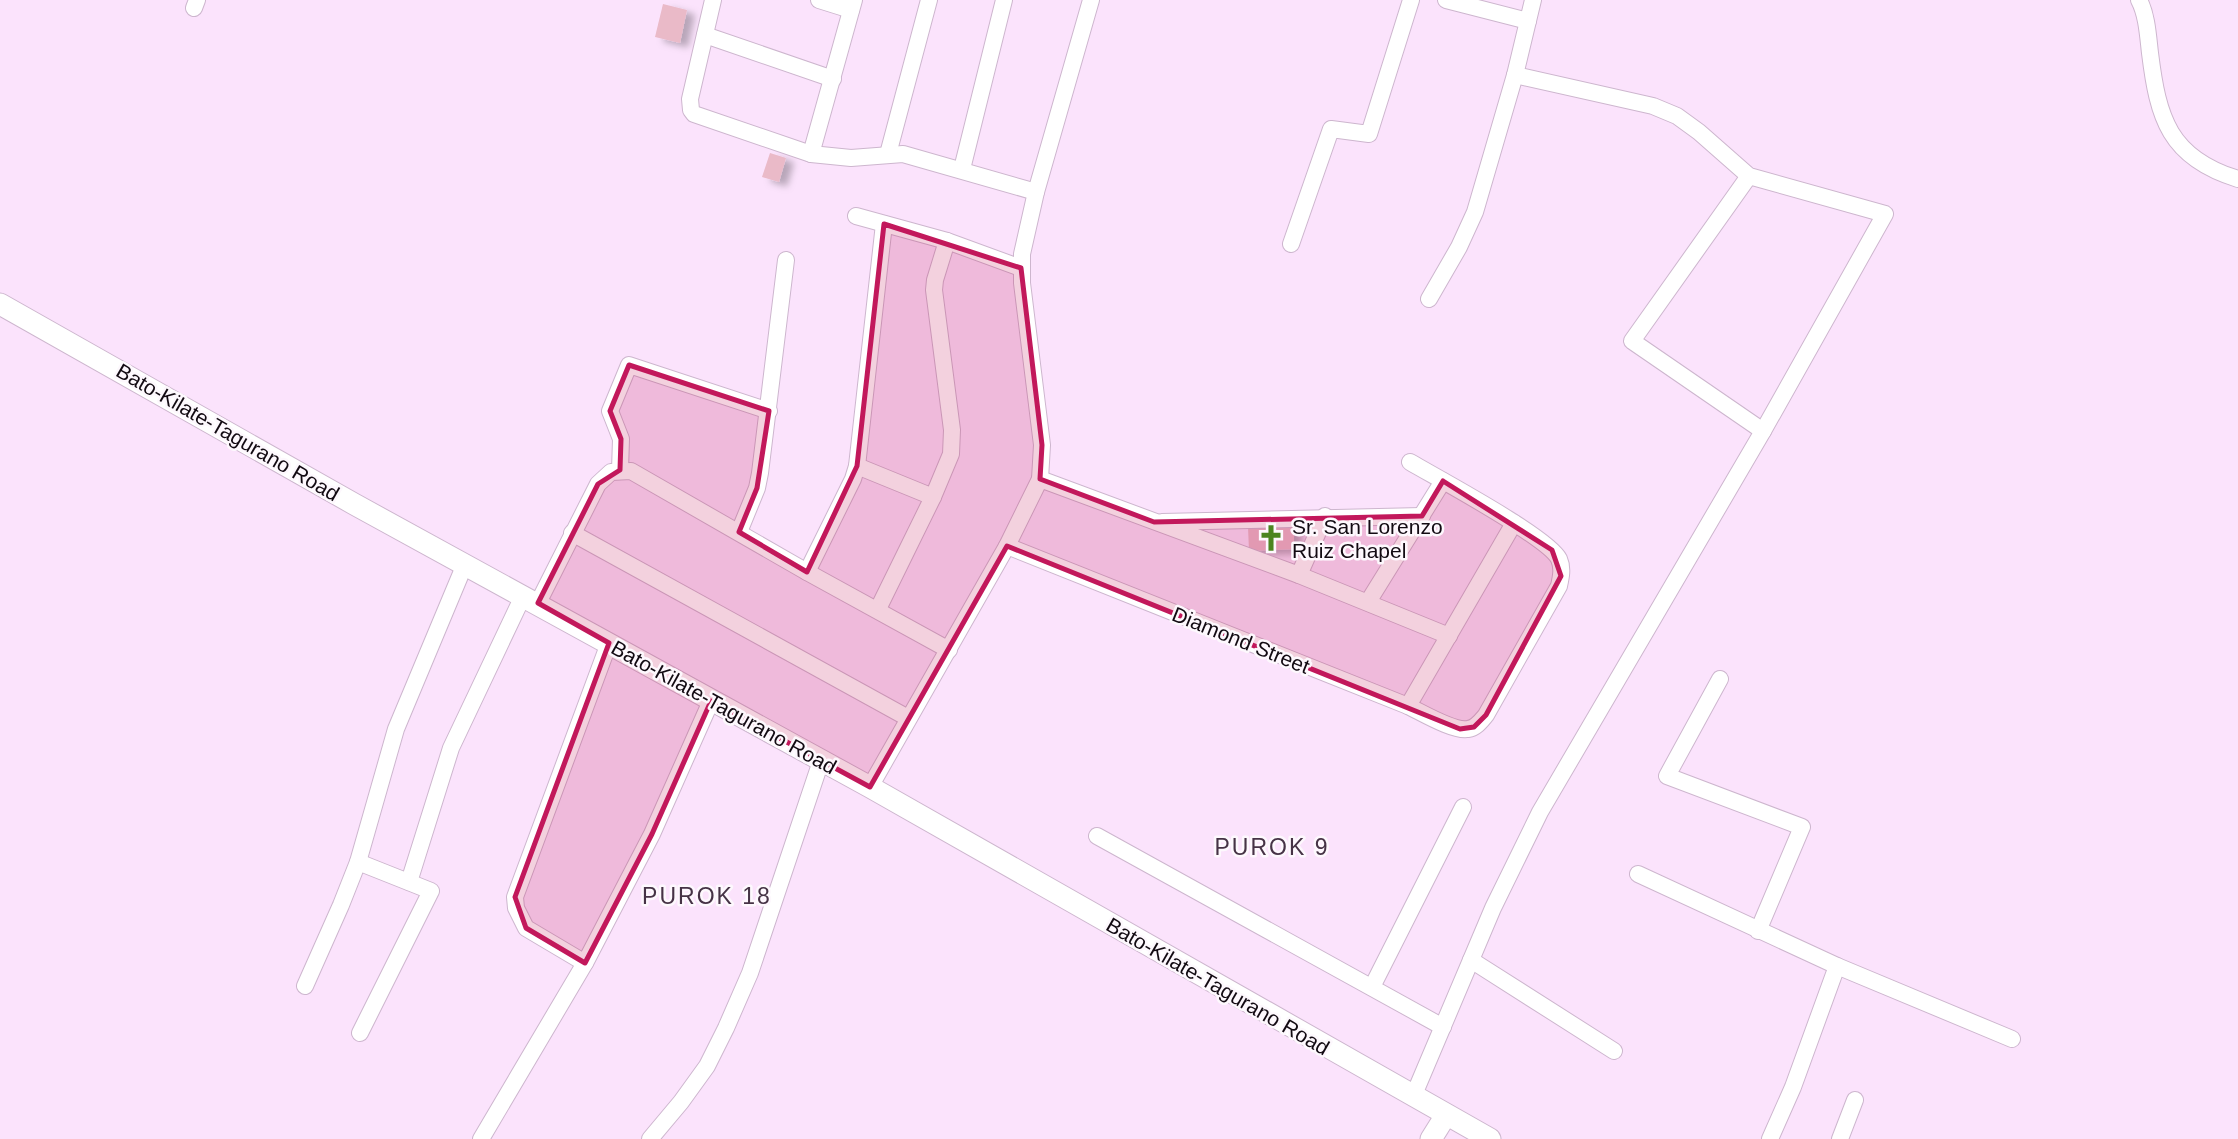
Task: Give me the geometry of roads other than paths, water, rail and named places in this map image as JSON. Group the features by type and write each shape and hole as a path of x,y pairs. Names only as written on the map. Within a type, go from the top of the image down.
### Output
{"street":[{"path":"713,0 690,99 694,114 811,154 851,158 888,154 910,155 1037,192"},
{"path":"811,154 853,5 819,0"},
{"path":"888,154 929,0"},
{"path":"962,169 1004,0"},
{"path":"870,787 1007,546 1040,479 1042,445 1021,268 1024,239 1091,0"},
{"path":"1291,244 1331,129 1369,134 1411,0"},
{"path":"1446,0 1528,21"},
{"path":"1429,299 1459,247 1475,212 1534,0"},
{"path":"2139,0 2147,30 2155,98 2167,129 2187,153 2217,173 2238,179"},
{"path":"705,35 832,79"},
{"path":"1413,1097 1510,869 1540,812 1763,431 1885,214 1749,176 1699,132 1677,116 1653,106 1515,75"},
{"path":"1749,176 1632,341 1763,431"},
{"path":"856,216 947,241 1021,268"},
{"path":"807,572 853,480 857,466 884,224"},
{"path":"878,609 951,454 952,442 934,290 947,241"},
{"path":"739,532 757,488 769,411 786,260"},
{"name":"Bato-Kilate-Tagurano Road","path":"0,303 870,787 1490,1139"},
{"path":"620,470 621,439 610,411 629,365 769,411"},
{"path":"1408,706 1514,523 1410,462"},
{"path":"857,466 933,497"},
{"path":"409,882 451,748 530,600 605,476 620,470 643,476 807,572 949,650"},
{"path":"1040,479 1368,601 1448,636"},
{"path":"1368,601 1444,481"},
{"path":"1154,522 1325,516 1422,516"},
{"path":"1300,575 1325,516"},
{"name":"Diamond Street","path":"1007,546 1461,729 1474,727 1486,715 1559,586 1559,559 1552,550 1514,523"},
{"path":"572,534 908,718"},
{"path":"305,986 358,862 396,729 465,564"},
{"path":"585,963 526,928 516,908 515,897 609,643"},
{"path":"1720,678 1667,776 1802,827 1758,931"},
{"path":"481,1139 585,963 652,834 712,701"},
{"path":"650,1139 700,1075 726,1028 750,972 821,761"},
{"path":"1372,987 1464,807"},
{"path":"1097,836 1443,1027"},
{"path":"358,862 431,891 360,1033"},
{"path":"1638,874 1837,966 2012,1039"},
{"path":"1471,960 1614,1051"},
{"path":"1770,1139 1793,1087 1837,966"},
{"path":"1840,1139 1855,1100"},
{"path":"1431,1139 1446,1115"}],"place":[{"name":"Sr. San Lorenzo Ruiz Chapel","path":"1271,538"}],"district":[{"name":"PUROK 9","path":"1272,847"},
{"name":"PUROK 18","path":"707,896"}]}
